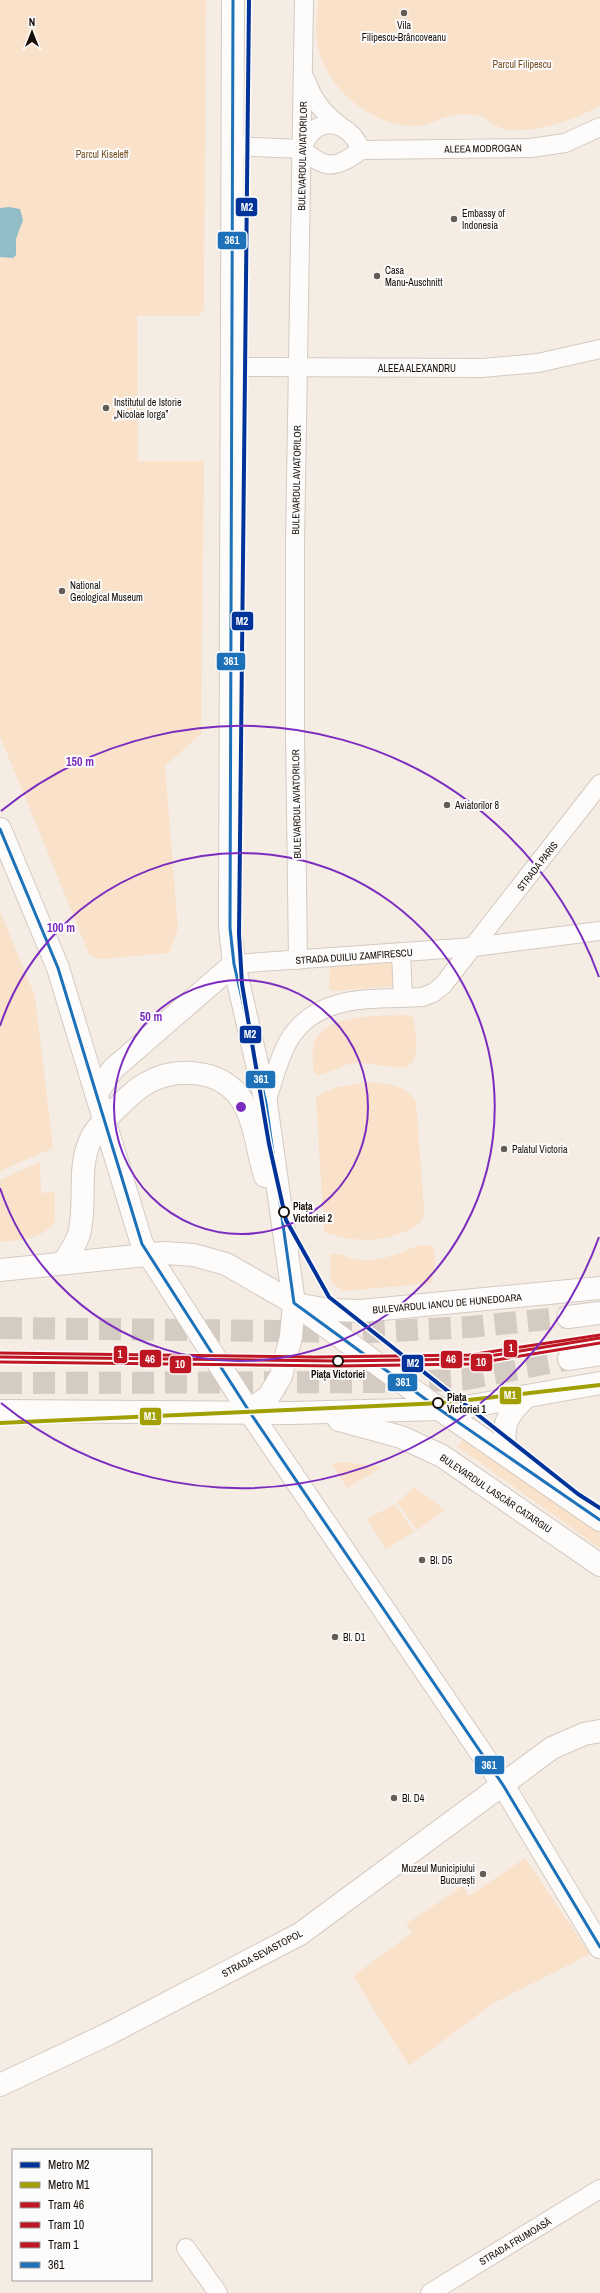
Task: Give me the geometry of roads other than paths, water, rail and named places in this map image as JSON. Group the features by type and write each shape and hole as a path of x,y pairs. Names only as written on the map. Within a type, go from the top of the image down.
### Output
{"main road":[{"path":"233,0 233,368 230,912 234,964 266,1103 294,1303 291,1337 281,1376 269,1396 249,1411"},
{"path":"0,829 58,968 138,1233 148,1254 249,1411 503,1785 600,1947"},
{"path":"96,1094 112,1069 234,964"},
{"path":"63,1263 79,1234 86,1151 95,1132 104,1121 135,1092 159,1077 185,1073 198,1074 225,1084 239,1097 245,1107 264,1174 272,1195 283,1216"},
{"path":"0,1270 148,1254 179,1253 209,1258 226,1264 294,1303 439,1409 600,1520"},
{"name":"BULEVARDUL IANCU DE HUNEDOARA","path":"294,1303 328,1310 361,1311 600,1288"},
{"path":"568,1317 600,1313"},
{"path":"569,1359 600,1354"},
{"path":"0,1411 249,1411 292,1413 439,1409 600,1383"},
{"path":"507,1455 503,1433 506,1420 511,1412 527,1396"},
{"name":"BULEVARDUL LASCĂR CATARGIU","path":"292,1413 344,1421 372,1428 426,1448 457,1465 600,1565"},
{"name":"STRADA SEVASTOPOL","path":"0,2085 108,2034 300,1934 552,1748 584,1734 600,1731"}],"street":[{"name":"BULEVARDUL AVIATORILOR","path":"298,960 294,734 297,368 304,0"},
{"path":"233,146 302,149 314,160 331,165 341,163 361,150 357,140 350,131 340,126 323,112 316,103 303,71"},
{"path":"302,149 310,133 319,127 330,124 340,126"},
{"name":"ALEEA MODROGAN","path":"361,150 531,148 565,143 600,127"},
{"name":"ALEEA ALEXANDRU","path":"233,368 482,368 538,363 600,350"},
{"name":"STRADA PARIS","path":"474,947 600,784"},
{"name":"STRADA DUILIU ZAMFIRESCU","path":"234,964 474,947 600,931"},
{"path":"266,1103 289,1039 312,1014 320,1009 346,1002 422,997 433,993 443,985 474,947"},
{"path":"401,953 403,998"},
{"name":"STRADA FRUMOASĂ","path":"430,2293 600,2189"},
{"path":"186,2248 218,2293"}],"water":[{"path":"9,207 20,209 23,220 16,239 16,255 13,258 0,257 0,208"}],"tunnel":[{"path":"0,1328 371,1332 470,1327 568,1317"},
{"path":"0,1383 412,1382 467,1379 569,1359"}],"metro line":[{"name":"M2","path":"249,0 239,934 242,984 269,1144 286,1220 329,1297 578,1494 600,1508"},
{"name":"M1","path":"0,1423 442,1403 600,1385"}],"tram line":[{"name":"1","path":"0,1353 316,1357 469,1355 600,1335"},
{"name":"46","path":"0,1357 338,1361 471,1359 600,1338"},
{"name":"10","path":"0,1362 338,1366 471,1364 600,1343"}],"place":[{"name":"Vila Filipescu-Brâncoveanu","path":"404,13"},
{"name":"Embassy of Indonesia","path":"454,219"},
{"name":"Casa Manu-Auschnitt","path":"377,276"},
{"name":"Institutul de Istorie „Nicolae Iorga”","path":"106,408"},
{"name":"National Geological Museum","path":"62,591"},
{"name":"Aviatorilor 8","path":"447,805"},
{"name":"Palatul Victoria","path":"504,1149"},
{"name":"Piața Victoriei 2","path":"284,1212"},
{"name":"Piața Victoriei","path":"338,1361"},
{"name":"Piața Victoriei 1","path":"438,1403"},
{"name":"Bl. D5","path":"422,1560"},
{"name":"Bl. D1","path":"335,1637"},
{"name":"Bl. D4","path":"394,1798"},
{"name":"Muzeul Municipiului București","path":"483,1874"}],"park label":[{"name":"Parcul Filipescu","path":"522,64"},
{"name":"Parcul Kiseleff","path":"102,154"}]}
